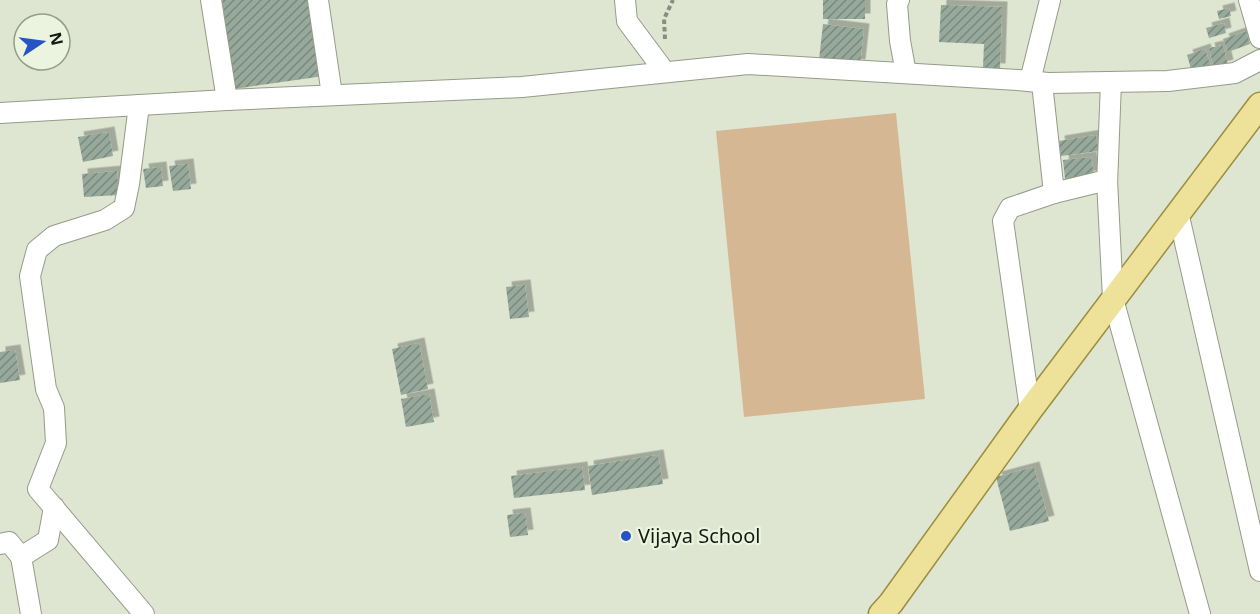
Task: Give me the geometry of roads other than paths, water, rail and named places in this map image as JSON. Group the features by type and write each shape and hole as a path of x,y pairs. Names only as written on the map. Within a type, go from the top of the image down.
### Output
{"main road":[{"path":"881,614 1030,410 1260,105"}],"street":[{"path":"212,0 226,100"},
{"path":"318,0 332,95"},
{"path":"625,0 627,21 665,72"},
{"path":"899,0 897,4 900,41 906,73"},
{"path":"1050,0 1036,82 1054,193"},
{"path":"1249,0 1260,38"},
{"path":"0,113 522,87 748,64 1036,82 1110,82 1168,81 1235,73 1260,60"},
{"path":"1110,82 1107,185 1113,299 1200,614"},
{"path":"139,105 124,208 105,220 54,236 37,250 30,276 46,389 54,408 56,443 38,489 144,614"},
{"path":"1030,410 1003,221 1010,208 1054,193 1107,180 1107,185"},
{"path":"1178,212 1260,571"},
{"path":"21,557 48,540 54,507"},
{"path":"0,544 9,542 21,557 31,614"}],"place":[{"name":"Vijaya School","path":"626,536"}]}
